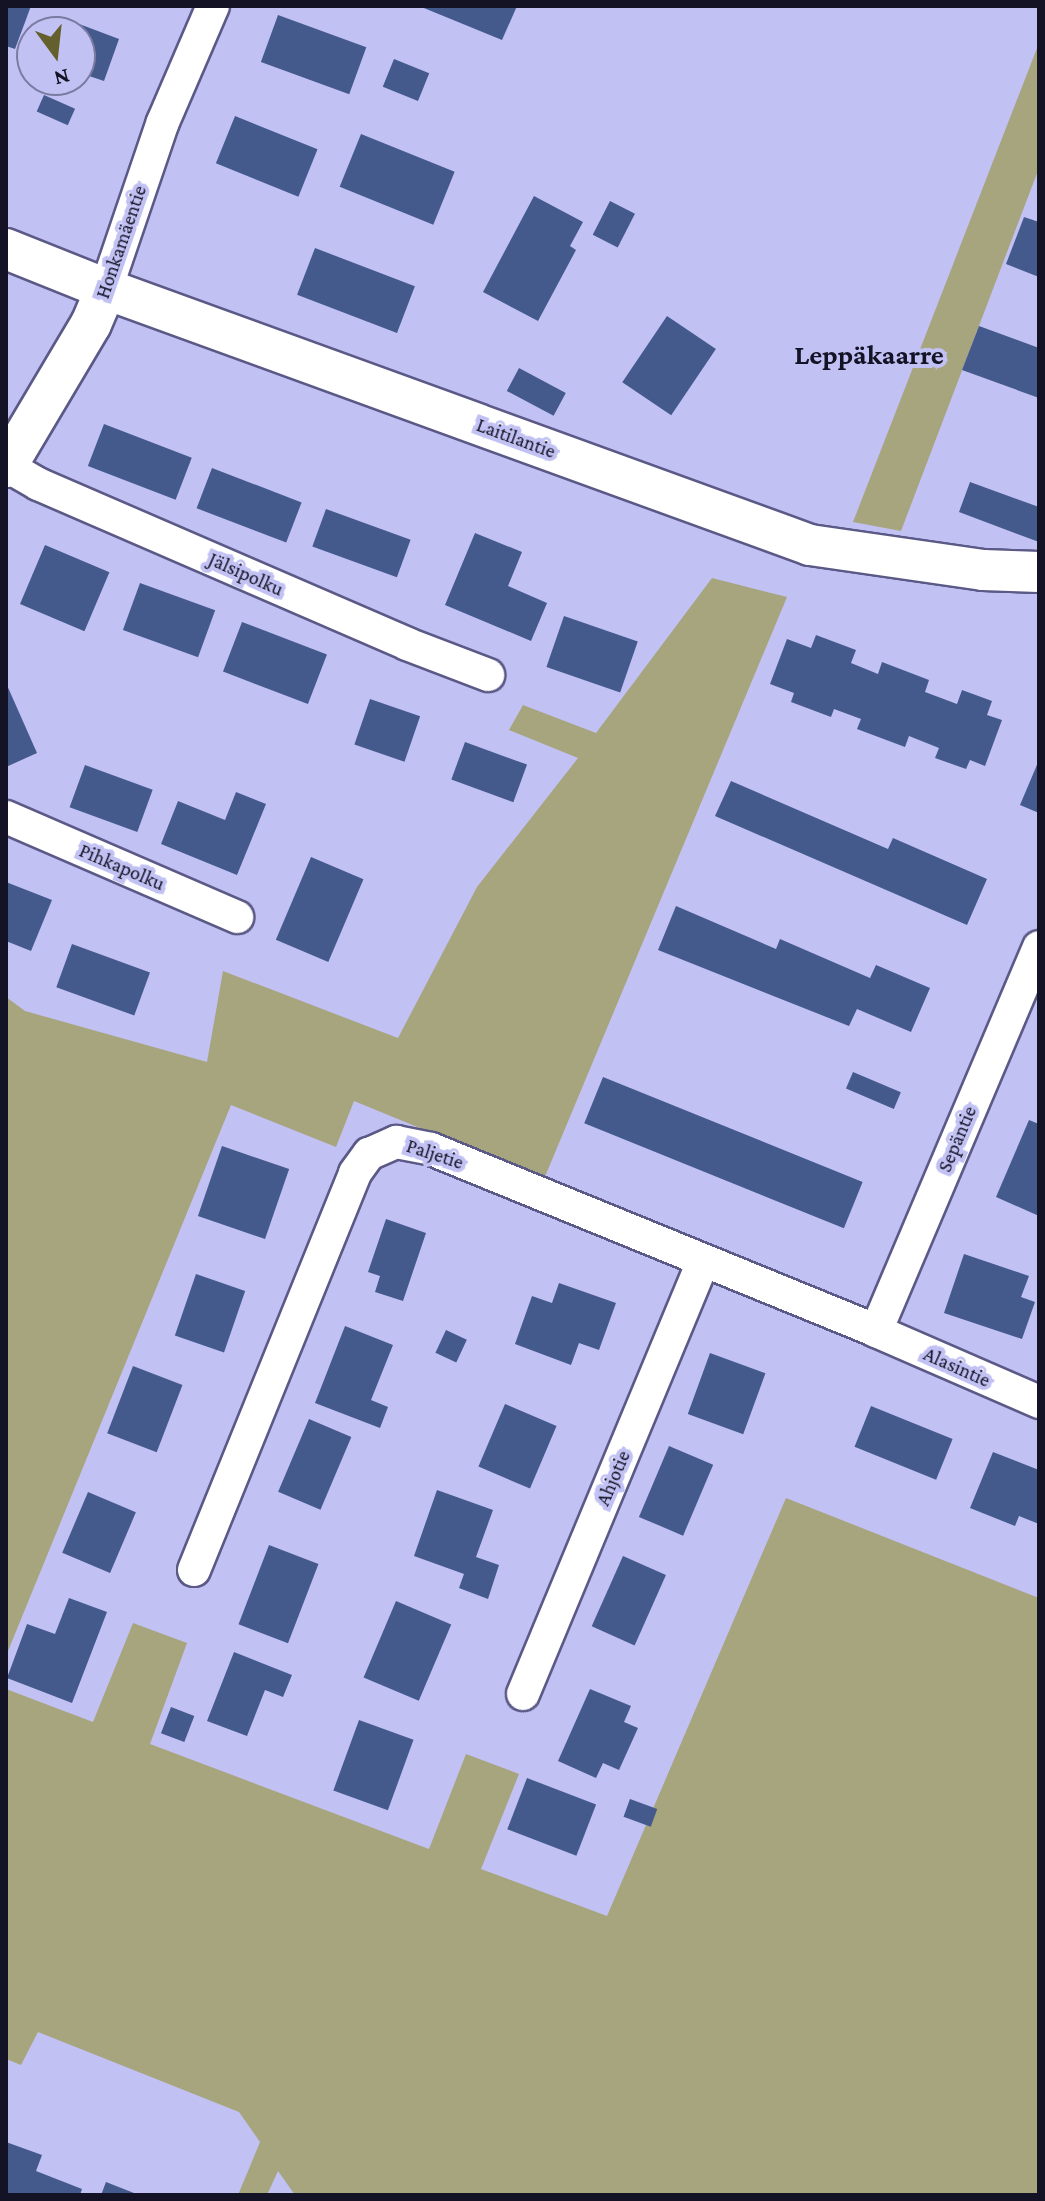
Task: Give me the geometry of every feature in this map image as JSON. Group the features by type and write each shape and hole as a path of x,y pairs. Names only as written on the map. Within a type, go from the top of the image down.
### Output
{"street":[{"name":"Honkamäentie","path":"7,466 91,324 163,122 213,6"},
{"name":"Laitilantie","path":"6,249 106,289 810,545 983,570 1039,572"},
{"name":"Jälsipolku","path":"7,466 38,484 407,644 488,675"},
{"name":"Pihkapolku","path":"6,817 237,917"},
{"name":"Sepäntie","path":"876,1331 1039,947"},
{"name":"Paljetie","path":"194,1570 355,1173 369,1154 396,1142 431,1149 876,1331"},
{"name":"Ahjotie","path":"523,1694 703,1262"},
{"name":"Alasintie","path":"876,1331 1039,1402"}],"shaded area":[{"path":"1039,43 1039,168 901,531 853,522"},
{"path":"712,578 787,597 544,1179 354,1101 336,1147 231,1105 6,1656 6,997 25,1011 207,1062 223,971 398,1038 477,887 578,758 509,730 523,705 596,733"},
{"path":"786,1498 1039,1598 1039,2195 295,2195 278,2171 267,2195 238,2195 260,2142 239,2112 38,2032 21,2065 6,2059 6,1689 93,1722 133,1623 187,1643 150,1744 429,1849 466,1754 519,1774 481,1869 607,1916"}],"building":[{"path":"6,6 31,6 27,16 16,16 15,49 6,46"},
{"path":"419,6 517,6 502,40"},
{"path":"278,15 366,47 349,94 261,62"},
{"path":"96,30 119,39 104,81 96,78"},
{"path":"394,59 429,73 418,101 383,87"},
{"path":"44,96 75,109 68,125 37,111"},
{"path":"235,116 318,149 298,197 216,163"},
{"path":"361,134 455,172 433,225 340,187"},
{"path":"534,196 583,222 570,246 576,250 538,321 483,292"},
{"path":"610,201 635,214 618,248 593,235"},
{"path":"1024,217 1039,222 1039,277 1006,264"},
{"path":"315,248 415,286 397,333 297,295"},
{"path":"667,316 716,349 671,415 622,382"},
{"path":"979,326 1039,348 1039,398 962,370"},
{"path":"519,368 566,393 554,416 507,391"},
{"path":"104,424 192,458 176,500 88,466"},
{"path":"212,468 302,502 286,543 197,508"},
{"path":"970,482 1039,507 1039,542 959,512"},
{"path":"326,509 411,540 397,577 312,547"},
{"path":"475,533 522,552 508,586 547,603 531,641 445,605"},
{"path":"45,545 109,572 84,631 20,604"},
{"path":"140,583 215,610 198,657 123,630"},
{"path":"564,616 638,641 620,692 546,667"},
{"path":"242,622 327,655 308,704 223,671"},
{"path":"816,635 856,650 851,663 878,674 882,662 929,680 925,692 957,704 962,690 992,701 987,715 1002,720 985,766 970,760 966,769 935,758 939,748 909,736 905,747 857,729 861,719 834,709 831,717 791,702 794,693 770,684 787,639 811,648"},
{"path":"6,683 37,753 6,767"},
{"path":"370,699 420,716 404,762 354,744"},
{"path":"465,742 527,765 513,802 451,780"},
{"path":"1039,760 1039,813 1020,805"},
{"path":"85,765 153,790 137,832 70,807"},
{"path":"731,781 888,849 893,838 987,879 967,925 715,816"},
{"path":"236,792 266,804 237,875 161,844 178,801 225,820"},
{"path":"311,857 363,879 328,962 276,940"},
{"path":"6,882 52,900 31,951 6,941"},
{"path":"676,906 776,949 780,939 870,978 876,965 930,988 911,1032 857,1009 849,1026 658,950"},
{"path":"72,944 150,972 134,1016 56,987"},
{"path":"853,1072 901,1092 894,1109 846,1089"},
{"path":"603,1077 863,1182 844,1228 584,1123"},
{"path":"1029,1120 1039,1124 1039,1216 996,1197"},
{"path":"222,1146 289,1169 265,1239 198,1216"},
{"path":"386,1219 426,1233 403,1301 375,1292 380,1276 368,1272"},
{"path":"964,1254 1029,1276 1021,1297 1035,1302 1022,1339 944,1313"},
{"path":"196,1274 245,1291 224,1352 175,1335"},
{"path":"559,1283 616,1303 599,1350 579,1343 571,1365 515,1344 532,1296 552,1303"},
{"path":"345,1326 393,1345 371,1400 388,1407 380,1428 315,1403"},
{"path":"446,1330 467,1340 456,1362 435,1353"},
{"path":"710,1353 765,1373 743,1434 688,1414"},
{"path":"133,1366 182,1385 157,1452 107,1433"},
{"path":"505,1404 557,1426 530,1488 478,1467"},
{"path":"871,1406 953,1439 936,1480 855,1447"},
{"path":"309,1419 351,1437 320,1510 278,1492"},
{"path":"669,1446 713,1465 683,1536 639,1517"},
{"path":"993,1452 1039,1470 1039,1524 1019,1516 1015,1526 970,1508"},
{"path":"437,1490 493,1510 476,1557 499,1565 488,1599 459,1588 464,1574 414,1556"},
{"path":"88,1492 136,1512 110,1573 62,1553"},
{"path":"269,1545 318,1564 288,1643 239,1624"},
{"path":"623,1556 666,1575 635,1645 592,1626"},
{"path":"69,1598 107,1612 72,1703 7,1678 27,1624 55,1634"},
{"path":"396,1601 451,1624 419,1701 364,1677"},
{"path":"234,1652 292,1675 283,1697 265,1690 247,1736 207,1721"},
{"path":"590,1689 631,1706 624,1722 638,1728 619,1770 603,1763 596,1778 558,1761"},
{"path":"171,1707 194,1716 184,1742 161,1733"},
{"path":"359,1720 414,1740 388,1810 333,1790"},
{"path":"527,1778 596,1805 576,1856 507,1829"},
{"path":"630,1799 657,1809 651,1827 624,1817"},
{"path":"6,2142 42,2155 36,2171 82,2189 80,2195 6,2195"},
{"path":"106,2182 139,2195 101,2195"}],"district":[{"name":"Leppäkaarre","path":"869,355"}]}
